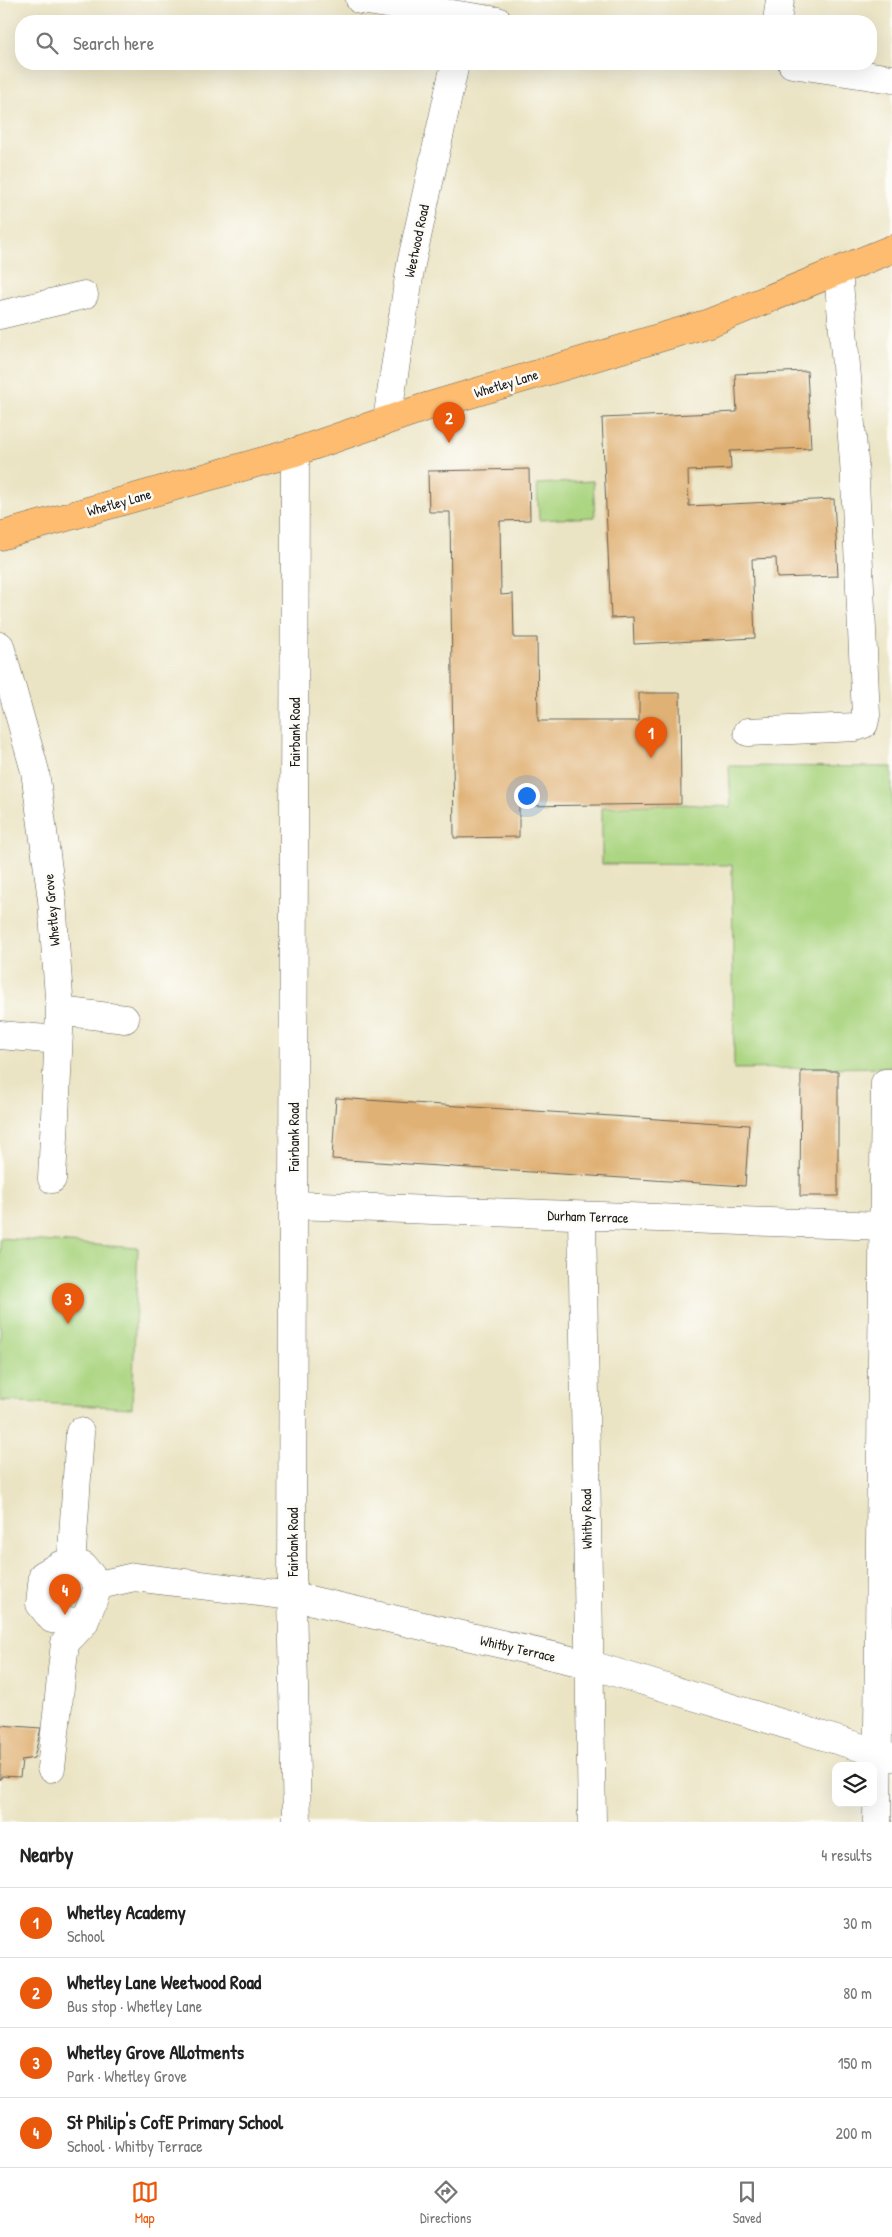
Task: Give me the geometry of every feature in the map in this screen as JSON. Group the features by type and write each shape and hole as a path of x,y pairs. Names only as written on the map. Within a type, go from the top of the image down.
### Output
{"main road":[{"name":"Whetley Lane","path":"0,536 295,452 387,420 709,323 892,249"}],"street":[{"path":"360,0 466,13"},
{"path":"778,15 780,0"},
{"name":"Weetwood Road","path":"387,420 411,264 454,70"},
{"path":"835,70 892,78"},
{"path":"748,732 856,728 864,724 866,715 854,461 838,271"},
{"path":"0,315 84,295"},
{"name":"Fairbank Road","path":"295,452 292,1596 297,1822"},
{"name":"Whetley Grove","path":"0,646 35,771 52,900 60,1011 52,1179"},
{"path":"60,1011 125,1019"},
{"path":"0,1035 58,1040"},
{"path":"877,1822 885,1754 883,1226 888,1197 888,1083"},
{"name":"Durham Terrace","path":"293,1206 883,1226"},
{"name":"Whitby Road","path":"582,1216 592,1822"},
{"path":"71,1566 80,1432"},
{"path":"51,1768 64,1643 84,1623 99,1585 83,1566 60,1565 43,1575 40,1604 52,1619 84,1623"},
{"name":"Whitby Terrace","path":"99,1585 134,1577 292,1596 588,1664 885,1754"}],"green space":[{"path":"593,481 595,517 539,520 537,484"},
{"path":"729,766 892,767 892,1067 734,1069 732,865 602,864 602,807 681,804 731,807"},
{"path":"0,1238 138,1248 132,1408 0,1401"}],"building":[{"path":"807,371 811,448 730,451 731,469 688,471 689,506 834,499 838,576 777,578 776,558 752,559 755,638 634,644 633,617 611,618 602,418 737,412 735,374"},
{"path":"529,469 530,520 500,521 501,595 513,594 514,638 537,638 538,721 639,721 639,693 680,693 681,804 519,806 519,837 454,838 450,512 429,512 428,471"},
{"path":"801,1071 838,1071 838,1196 800,1196"},
{"path":"336,1098 749,1125 745,1186 332,1159"},
{"path":"0,1725 41,1728 34,1758 22,1760 20,1777 2,1776 0,1780"}],"place":[{"name":"Whetley Lane Weetwood Road","path":"449,443"},
{"name":"Whetley Academy","path":"651,758"},
{"name":"Whetley Grove Allotments","path":"68,1324"},
{"name":"St Philip's CofE Primary School","path":"65,1615"}]}
